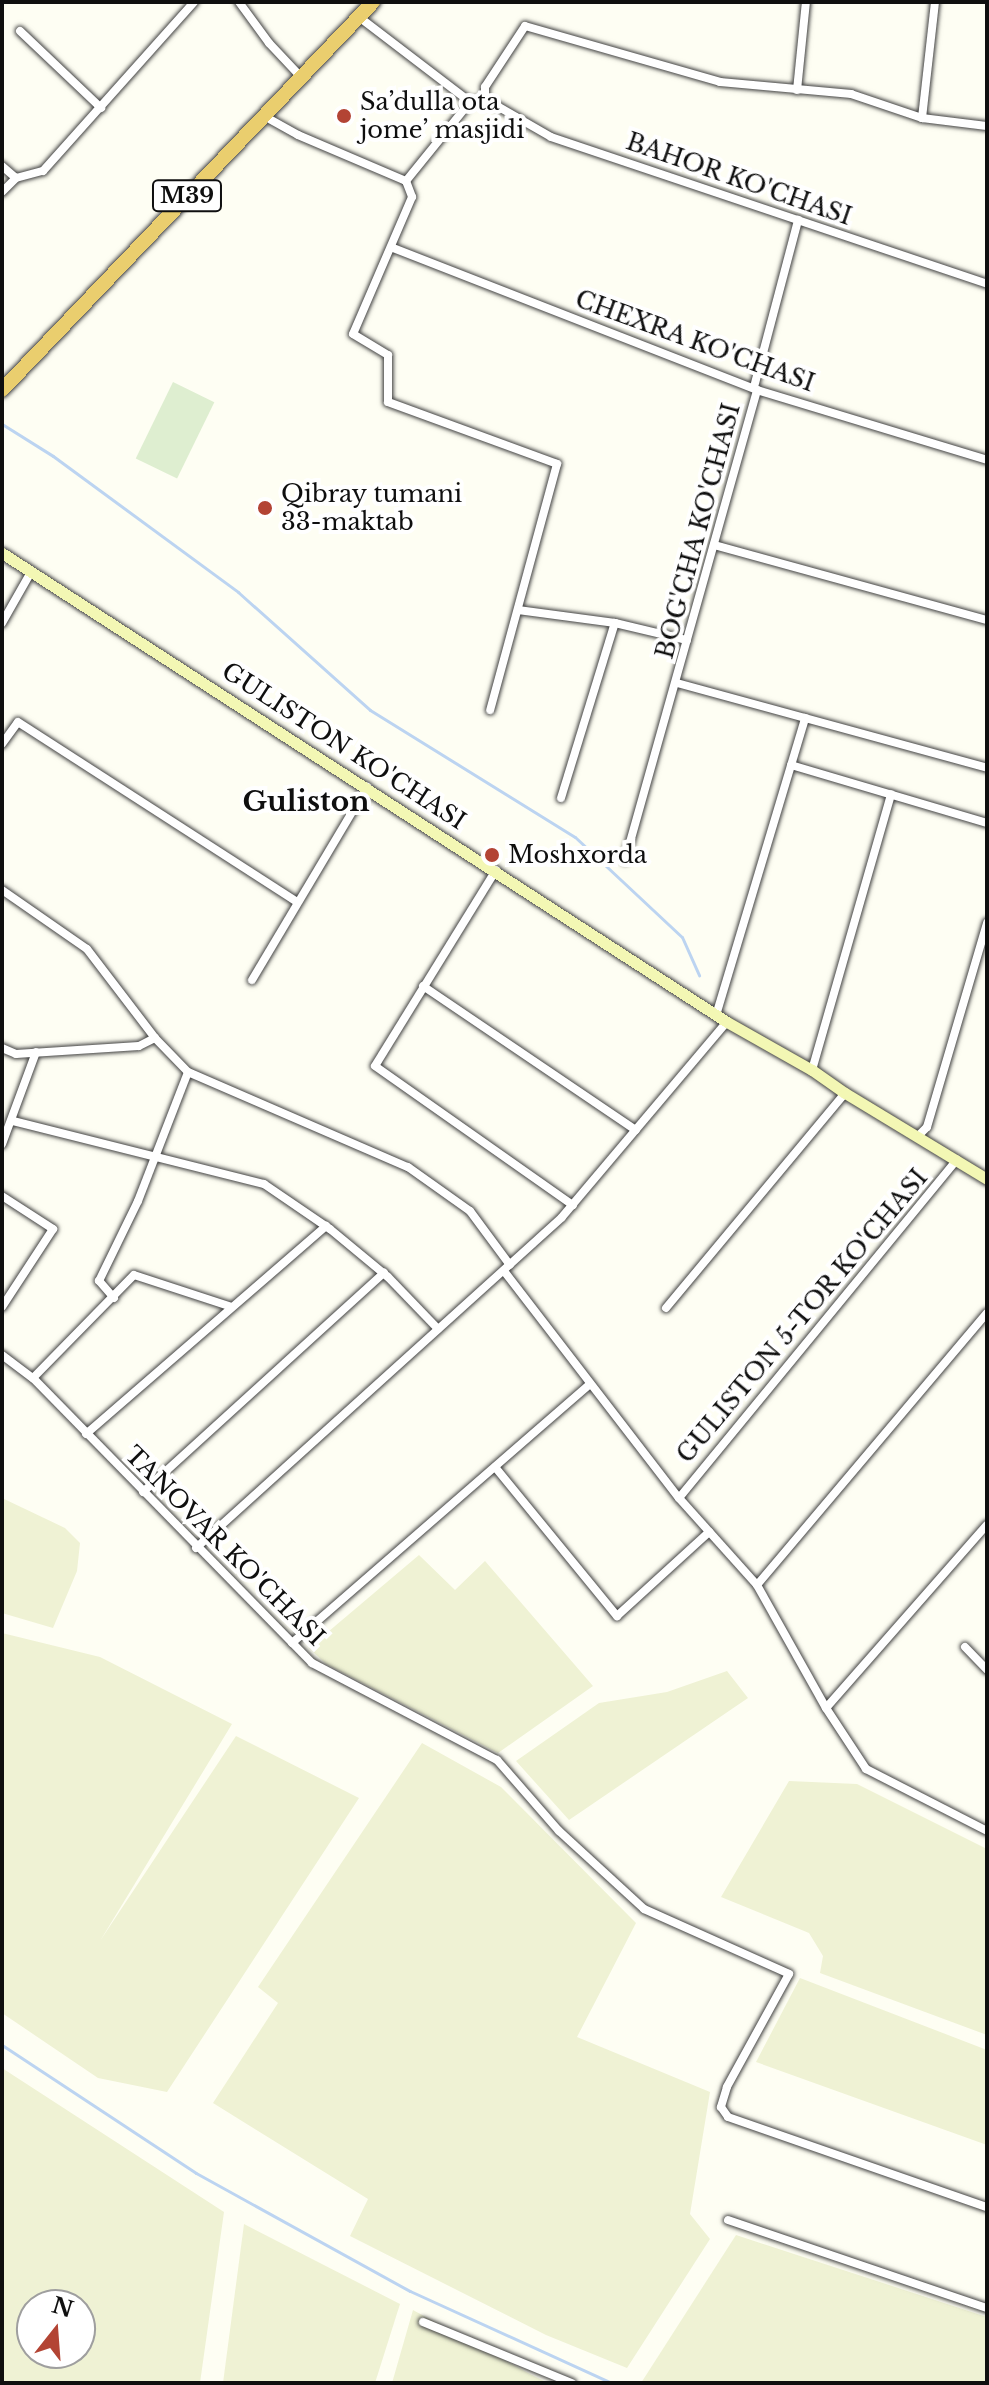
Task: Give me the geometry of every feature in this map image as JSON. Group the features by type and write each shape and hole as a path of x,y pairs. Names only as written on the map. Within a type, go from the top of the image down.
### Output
{"highway":[{"name":"M39","path":"2,390 373,2"}],"main road":[{"name":"GULISTON KO'CHASI","path":"2,553 496,869 717,1012 727,1022 812,1070 987,1179"}],"street":[{"path":"2,192 16,178 43,171 194,2"},
{"path":"239,2 269,43 301,77"},
{"path":"797,90 806,2"},
{"path":"922,118 935,2"},
{"path":"359,17 470,102"},
{"path":"406,181 470,102 485,99 485,87 525,26 720,82 851,94 922,118 987,126"},
{"path":"20,31 101,108"},
{"name":"BAHOR KO'CHASI","path":"485,99 551,137 987,284"},
{"path":"264,116 298,135 406,181 412,197 393,248 353,334 388,355 388,402 557,464 490,710"},
{"path":"2,166 16,178"},
{"name":"BOG'CHA KO'CHASI","path":"625,860 677,683 798,220"},
{"name":"CHEXRA KO'CHASI","path":"393,248 756,388 987,460"},
{"path":"714,545 987,620"},
{"path":"2,623 31,572"},
{"path":"518,610 615,623 687,640"},
{"path":"561,798 615,623"},
{"path":"677,683 987,768"},
{"path":"717,1012 805,718"},
{"path":"2,744 18,722 297,902"},
{"path":"791,765 987,823"},
{"path":"252,980 367,787"},
{"path":"812,1070 891,794"},
{"path":"496,869 375,1066 573,1205"},
{"path":"2,890 87,949 155,1038 188,1072 408,1167 470,1211 589,1385 679,1498 757,1585 826,1708 866,1769 987,1831"},
{"path":"917,1137 927,1127 987,923"},
{"path":"423,986 636,1130"},
{"path":"196,1548 573,1205 727,1022"},
{"path":"2,1048 16,1054 139,1046 155,1038"},
{"path":"2,1144 36,1052"},
{"path":"114,1298 99,1281 121,1240 188,1072"},
{"path":"666,1308 845,1093"},
{"path":"13,1121 264,1184 326,1226 384,1273 438,1329"},
{"name":"GULISTON 5-TOR KO'CHASI","path":"679,1498 957,1160"},
{"path":"2,1196 53,1229 2,1307"},
{"path":"86,1434 326,1226"},
{"path":"143,1492 384,1273"},
{"path":"33,1378 134,1275 232,1307"},
{"path":"757,1585 987,1313"},
{"name":"TANOVAR KO'CHASI","path":"2,1355 33,1378 196,1548 312,1663 497,1760 559,1831 644,1909 789,1974 727,2087 721,2107 728,2117 987,2207"},
{"path":"292,1643 589,1385"},
{"path":"495,1467 617,1616 709,1532"},
{"path":"826,1708 987,1525"},
{"path":"965,1647 987,1670"},
{"path":"728,2220 987,2308"},
{"path":"423,2322 572,2383"}],"green space":[{"path":"173,382 214,402 177,479 136,458"},
{"path":"2,1498 65,1528 80,1543 77,1571 53,1628 2,1613"},
{"path":"419,1555 455,1590 485,1561 593,1686 498,1753 326,1664 309,1648"},
{"path":"2,1633 100,1657 232,1724 100,1941 236,1736 359,1798 167,2092 98,2078 2,2013"},
{"path":"727,1671 748,1698 569,1820 516,1761 599,1703 667,1692"},
{"path":"422,1743 501,1787 636,1923 577,2037 710,2092 690,2214 710,2239 627,2368 546,2335 350,2236 368,2199 213,2103 278,2003 258,1987"},
{"path":"789,1781 857,1784 987,1849 987,2035 820,1973 823,1956 809,1933 721,1897"},
{"path":"800,1978 987,2050 987,2145 756,2062"},
{"path":"2,2068 224,2212 200,2383 2,2383"},
{"path":"244,2224 400,2304 375,2383 223,2383"},
{"path":"736,2235 987,2317 987,2383 641,2383"},
{"path":"413,2310 530,2374 548,2383 392,2383"}],"waterway":[{"path":"2,424 53,456 238,592 370,710 575,837 682,937 699,975"},
{"path":"2,2045 196,2173 410,2291 612,2383"}],"place":[{"name":"Sa’dulla ota jome’ masjidi","path":"344,116"},
{"name":"Qibray tumani 33-maktab","path":"265,508"},
{"name":"Moshxorda","path":"492,855"}],"district":[{"name":"Guliston","path":"306,802"}]}
